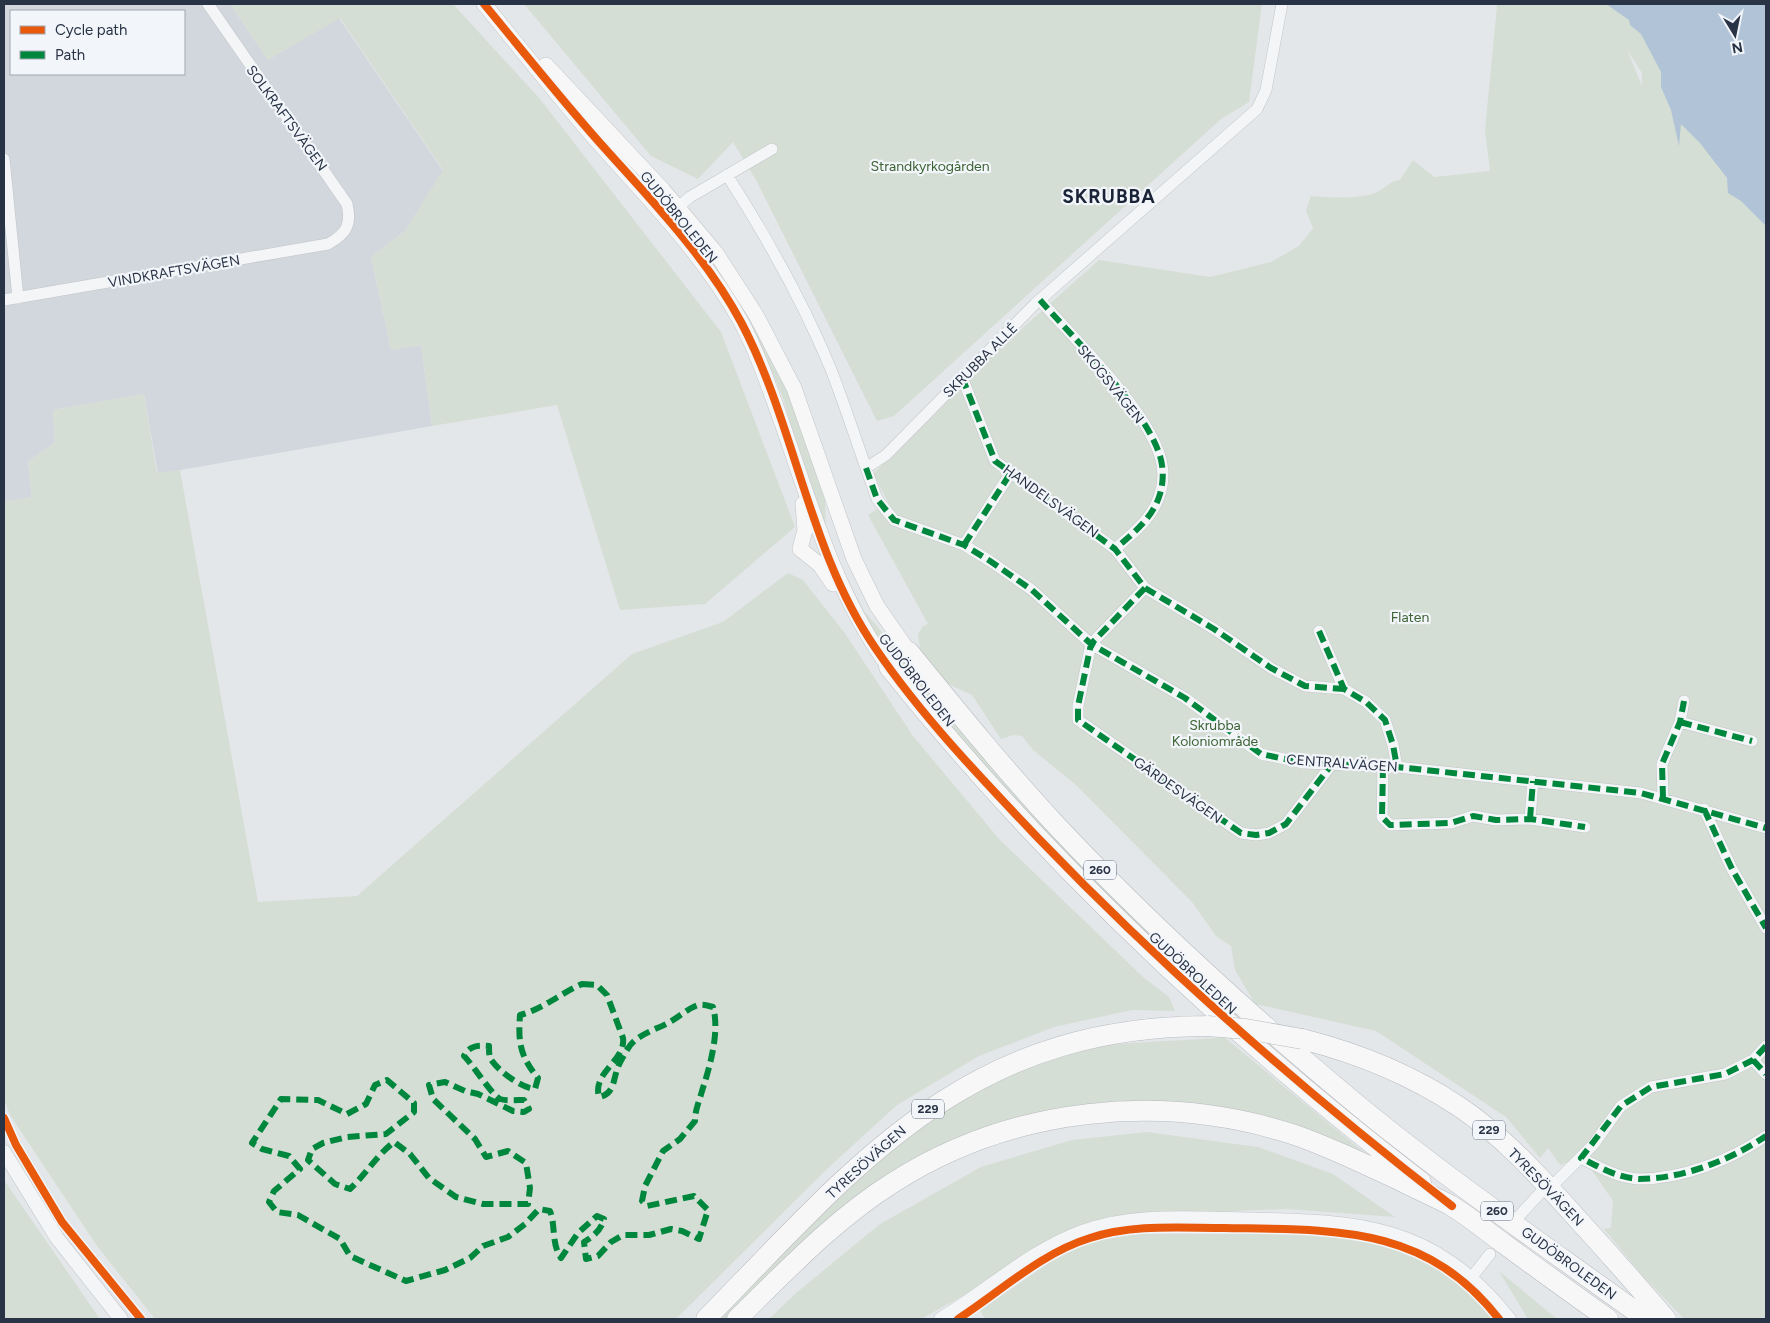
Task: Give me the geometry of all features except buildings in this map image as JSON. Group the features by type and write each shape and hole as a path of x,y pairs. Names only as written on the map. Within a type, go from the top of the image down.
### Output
{"highway":[{"name":"GUDÖBROLEDEN","path":"909,652 968,725 1054,823 1118,889 1202,970 1323,1076 1407,1143 1646,1319"},
{"name":"GUDÖBROLEDEN","path":"889,667 999,796 1141,942 1282,1070 1452,1206"},
{"name":"TYRESÖVÄGEN","path":"706,1319 860,1165 924,1111 952,1094 1022,1058 1071,1042 1142,1029 1207,1026 1246,1029 1302,1038 1369,1059 1402,1074 1458,1106 1502,1140 1542,1179 1666,1319"},
{"name":"TYRESÖVÄGEN","path":"737,1319 830,1230 894,1181 932,1160 994,1135 1040,1122 1087,1113 1124,1110 1160,1110 1222,1117 1293,1134 1347,1156 1452,1206 1608,1319"}],"main road":[{"name":"GUDÖBROLEDEN","path":"484,4 702,262 740,320 764,373 822,540 863,629 889,667"},
{"name":"GUDÖBROLEDEN","path":"489,4 677,207 716,253 756,315 794,388 813,437 843,532 869,592 909,652"},
{"path":"800,476 805,521 800,549"},
{"path":"800,549 822,540 830,541 839,548 869,592"},
{"path":"800,549 820,565 863,629"}],"street":[{"name":"SOLKRAFTSVÄGEN","path":"208,4 347,204 349,220 342,236"},
{"name":"SKRUBBA ALLÉ","path":"866,468 886,455 1040,300 1256,109 1266,90 1282,4"},
{"path":"666,218 677,207 772,149"},
{"path":"4,159 18,298"},
{"path":"727,176 760,227 830,366 866,468"},
{"name":"VINDKRAFTSVÄGEN","path":"4,300 328,244 342,236"},
{"name":"SKOGSVÄGEN","path":"1040,300 1124,396 1148,429 1159,453 1164,472 1159,498 1145,522 1115,549"},
{"name":"HANDELSVÄGEN","path":"962,377 995,461 1010,474 1093,531 1115,549 1145,588 1214,629 1271,668 1305,686 1344,689"},
{"name":"CENTRALVÄGEN","path":"866,468 877,499 894,520 964,545 1032,590 1091,644 1185,698 1261,754 1304,763 1397,767 1641,793 1704,809 1766,828"},
{"path":"964,545 1010,474"},
{"path":"1091,644 1145,588"},
{"path":"1319,631 1344,689 1366,702 1385,720 1393,745 1397,767"},
{"name":"GÄRDESVÄGEN","path":"1091,644 1078,706 1078,720 1241,833 1256,835 1269,833 1286,824 1332,764"},
{"path":"1663,798 1662,764 1680,722 1684,701"},
{"path":"1680,722 1752,740"},
{"path":"1384,766 1382,816 1390,825 1451,823 1473,816 1496,820 1530,819 1585,828"},
{"path":"1530,819 1533,781"},
{"path":"1704,809 1732,869 1766,928"},
{"path":"1557,1180 1580,1158 1621,1106 1651,1087 1724,1074 1753,1060 1766,1046"},
{"path":"1753,1060 1766,1074"},
{"path":"1580,1158 1618,1176 1639,1179 1677,1174 1720,1161 1753,1145 1766,1136"},
{"path":"4,1152 57,1238 121,1319"},
{"path":"1520,1215 1542,1192"},
{"path":"941,1319 1025,1262 1062,1240 1102,1226 1144,1219 1312,1221 1367,1226 1391,1233 1433,1252 1471,1278 1509,1319"},
{"path":"1471,1278 1490,1254"}],"shaded area":[{"path":"4,4 230,4 268,60 339,18 443,171 405,231 371,257 391,350 421,345 432,426 158,474 144,394 53,410 55,442 28,462 32,497 4,502"}],"green space":[{"path":"230,4 453,4 540,99 721,332 795,527 705,604 620,610 557,405 432,426 421,345 391,350 371,257 405,231 443,170 340,18 268,60"},
{"name":"Strandkyrkogården","path":"524,4 1262,4 1249,102 1221,119 894,416 877,421 756,180 733,142 698,179 651,156"},
{"name":"Flaten","path":"1495,4 1766,4 1766,1319 1684,1319 1642,1275 1604,1229 1611,1228 1613,1201 1591,1169 1571,1161 1560,1165 1548,1148 1540,1158 1506,1117 1376,1031 1255,1004 1235,970 1231,946 1216,936 1192,902 1076,785 1033,750 1022,736 1013,735 1001,739 972,695 946,683 920,649 918,634 923,626 928,624 868,515 888,502 873,474 965,379 1099,260 1210,277 1271,262 1299,246 1313,228 1306,211 1311,196 1335,198 1375,193 1400,180 1413,160 1434,177 1490,171 1485,130 1497,6","holes":["1627,50 1642,73 1642,86"]},
{"path":"749,318 752,318 786,385 825,498 826,531 817,513 783,398"},
{"path":"144,394 157,473 180,470 258,902 357,896 632,654 723,622 788,573 803,580 844,632 913,736 1000,840 1143,977 1169,997 1175,1011 1132,1010 1054,1027 979,1056 897,1105 827,1169 676,1319 155,1319 97,1246 10,1115 4,1099 4,502 32,497 28,462 55,442 53,410"},
{"path":"838,560 864,611 952,714 1239,1016 1230,1016 1052,843 899,669 861,612"},
{"path":"1224,1037 1372,1159 1196,1105 935,1150 730,1319 718,1319 795,1240 876,1164 919,1129 965,1099 1014,1073 1066,1054 1086,1049 1125,1044"},
{"path":"1147,1132 1258,1147 1333,1174 1395,1217 1286,1209 1112,1216 1067,1231 1049,1240 975,1289 921,1319 769,1319 796,1293 880,1224 981,1167 1072,1140"},
{"path":"4,1180 91,1306 100,1319 4,1319"},
{"path":"1296,1233 1365,1239 1401,1250 1419,1258 1452,1279 1481,1305 1493,1319 985,1319 980,1310 1052,1261 1082,1245 1111,1237 1141,1234"},
{"path":"1499,1271 1557,1319 1528,1319"}],"water":[{"path":"1606,4 1766,4 1766,226 1741,201 1728,193 1727,178 1700,143 1681,124 1679,146 1671,110 1661,87 1661,72 1641,34 1630,25 1629,20"}],"marked path":[{"path":"1040,300 1123,393 1150,434 1161,458 1163,481 1156,505 1146,520 1115,549"},
{"path":"962,377 995,461 1115,549 1145,588 1214,629 1271,668 1305,686 1344,689"},
{"path":"866,468 877,499 894,520 964,545 990,561 1032,590 1091,644 1185,698 1261,754 1304,763 1397,767 1641,793 1766,828"},
{"path":"964,545 1010,474"},
{"path":"1145,588 1091,644 1078,706 1078,720 1241,833 1256,835 1269,833 1286,824 1332,764"},
{"path":"1319,631 1344,689 1366,702 1385,720 1393,745 1397,767"},
{"path":"1663,798 1662,764 1680,722 1684,701"},
{"path":"1680,722 1752,741"},
{"path":"1383,766 1382,817 1390,825 1451,823 1473,816 1496,820 1530,819 1585,827"},
{"path":"1530,819 1533,781"},
{"path":"1704,809 1732,869 1766,928"},
{"path":"582,984 597,985 607,995 623,1038 623,1046 620,1053 600,1080 598,1088 599,1097 608,1093 611,1089 620,1063 635,1040 698,1005 713,1007 715,1038 708,1071 696,1110 695,1121 680,1139 663,1151 645,1186 642,1201 647,1206 694,1196 708,1210 699,1239 682,1231 671,1229 649,1235 623,1235 611,1242 598,1256 586,1259 584,1242 597,1232 604,1219 597,1216 578,1233 561,1258 556,1247 550,1211 539,1209 525,1224 508,1237 483,1246 470,1258 445,1270 406,1281 350,1256 340,1239 298,1215 277,1212 269,1202 274,1191 300,1169 289,1156 262,1149 252,1143 281,1099 318,1100 347,1114 366,1104 375,1085 387,1080 414,1103 414,1112 386,1134 347,1137 323,1143 312,1149 308,1160 335,1184 350,1189 394,1142 410,1154 429,1178 456,1197 483,1204 528,1204 530,1188 526,1163 508,1151 486,1157 475,1139 433,1099 429,1085 445,1082 465,1091 478,1094 513,1111 524,1112 529,1109 524,1100 500,1099 487,1086 464,1056 475,1046 489,1046 490,1058 498,1068 516,1082 535,1089 538,1078 527,1063 520,1041 520,1015 536,1009 582,984"},
{"path":"1766,1046 1753,1060 1725,1074 1651,1087 1621,1106 1581,1158 1624,1177 1639,1179 1672,1176 1722,1160 1766,1136"},
{"path":"1753,1060 1766,1074"}],"cycle path":[{"path":"484,4 570,109 676,228 727,297 760,362 834,571 853,611 876,649 913,700 954,748 1040,840 1088,889 1188,984 1291,1076 1452,1206"},
{"path":"4,1118 16,1145 62,1222 141,1319"},
{"path":"958,1319 1021,1274 1072,1245 1090,1238 1123,1231 1173,1227 1303,1230 1375,1239 1408,1249 1440,1265 1470,1288 1499,1319"}],"district":[{"name":"SKRUBBA","path":"1109,196"}],"park label":[{"name":"Skrubba Koloniområde","path":"1215,734"}]}
